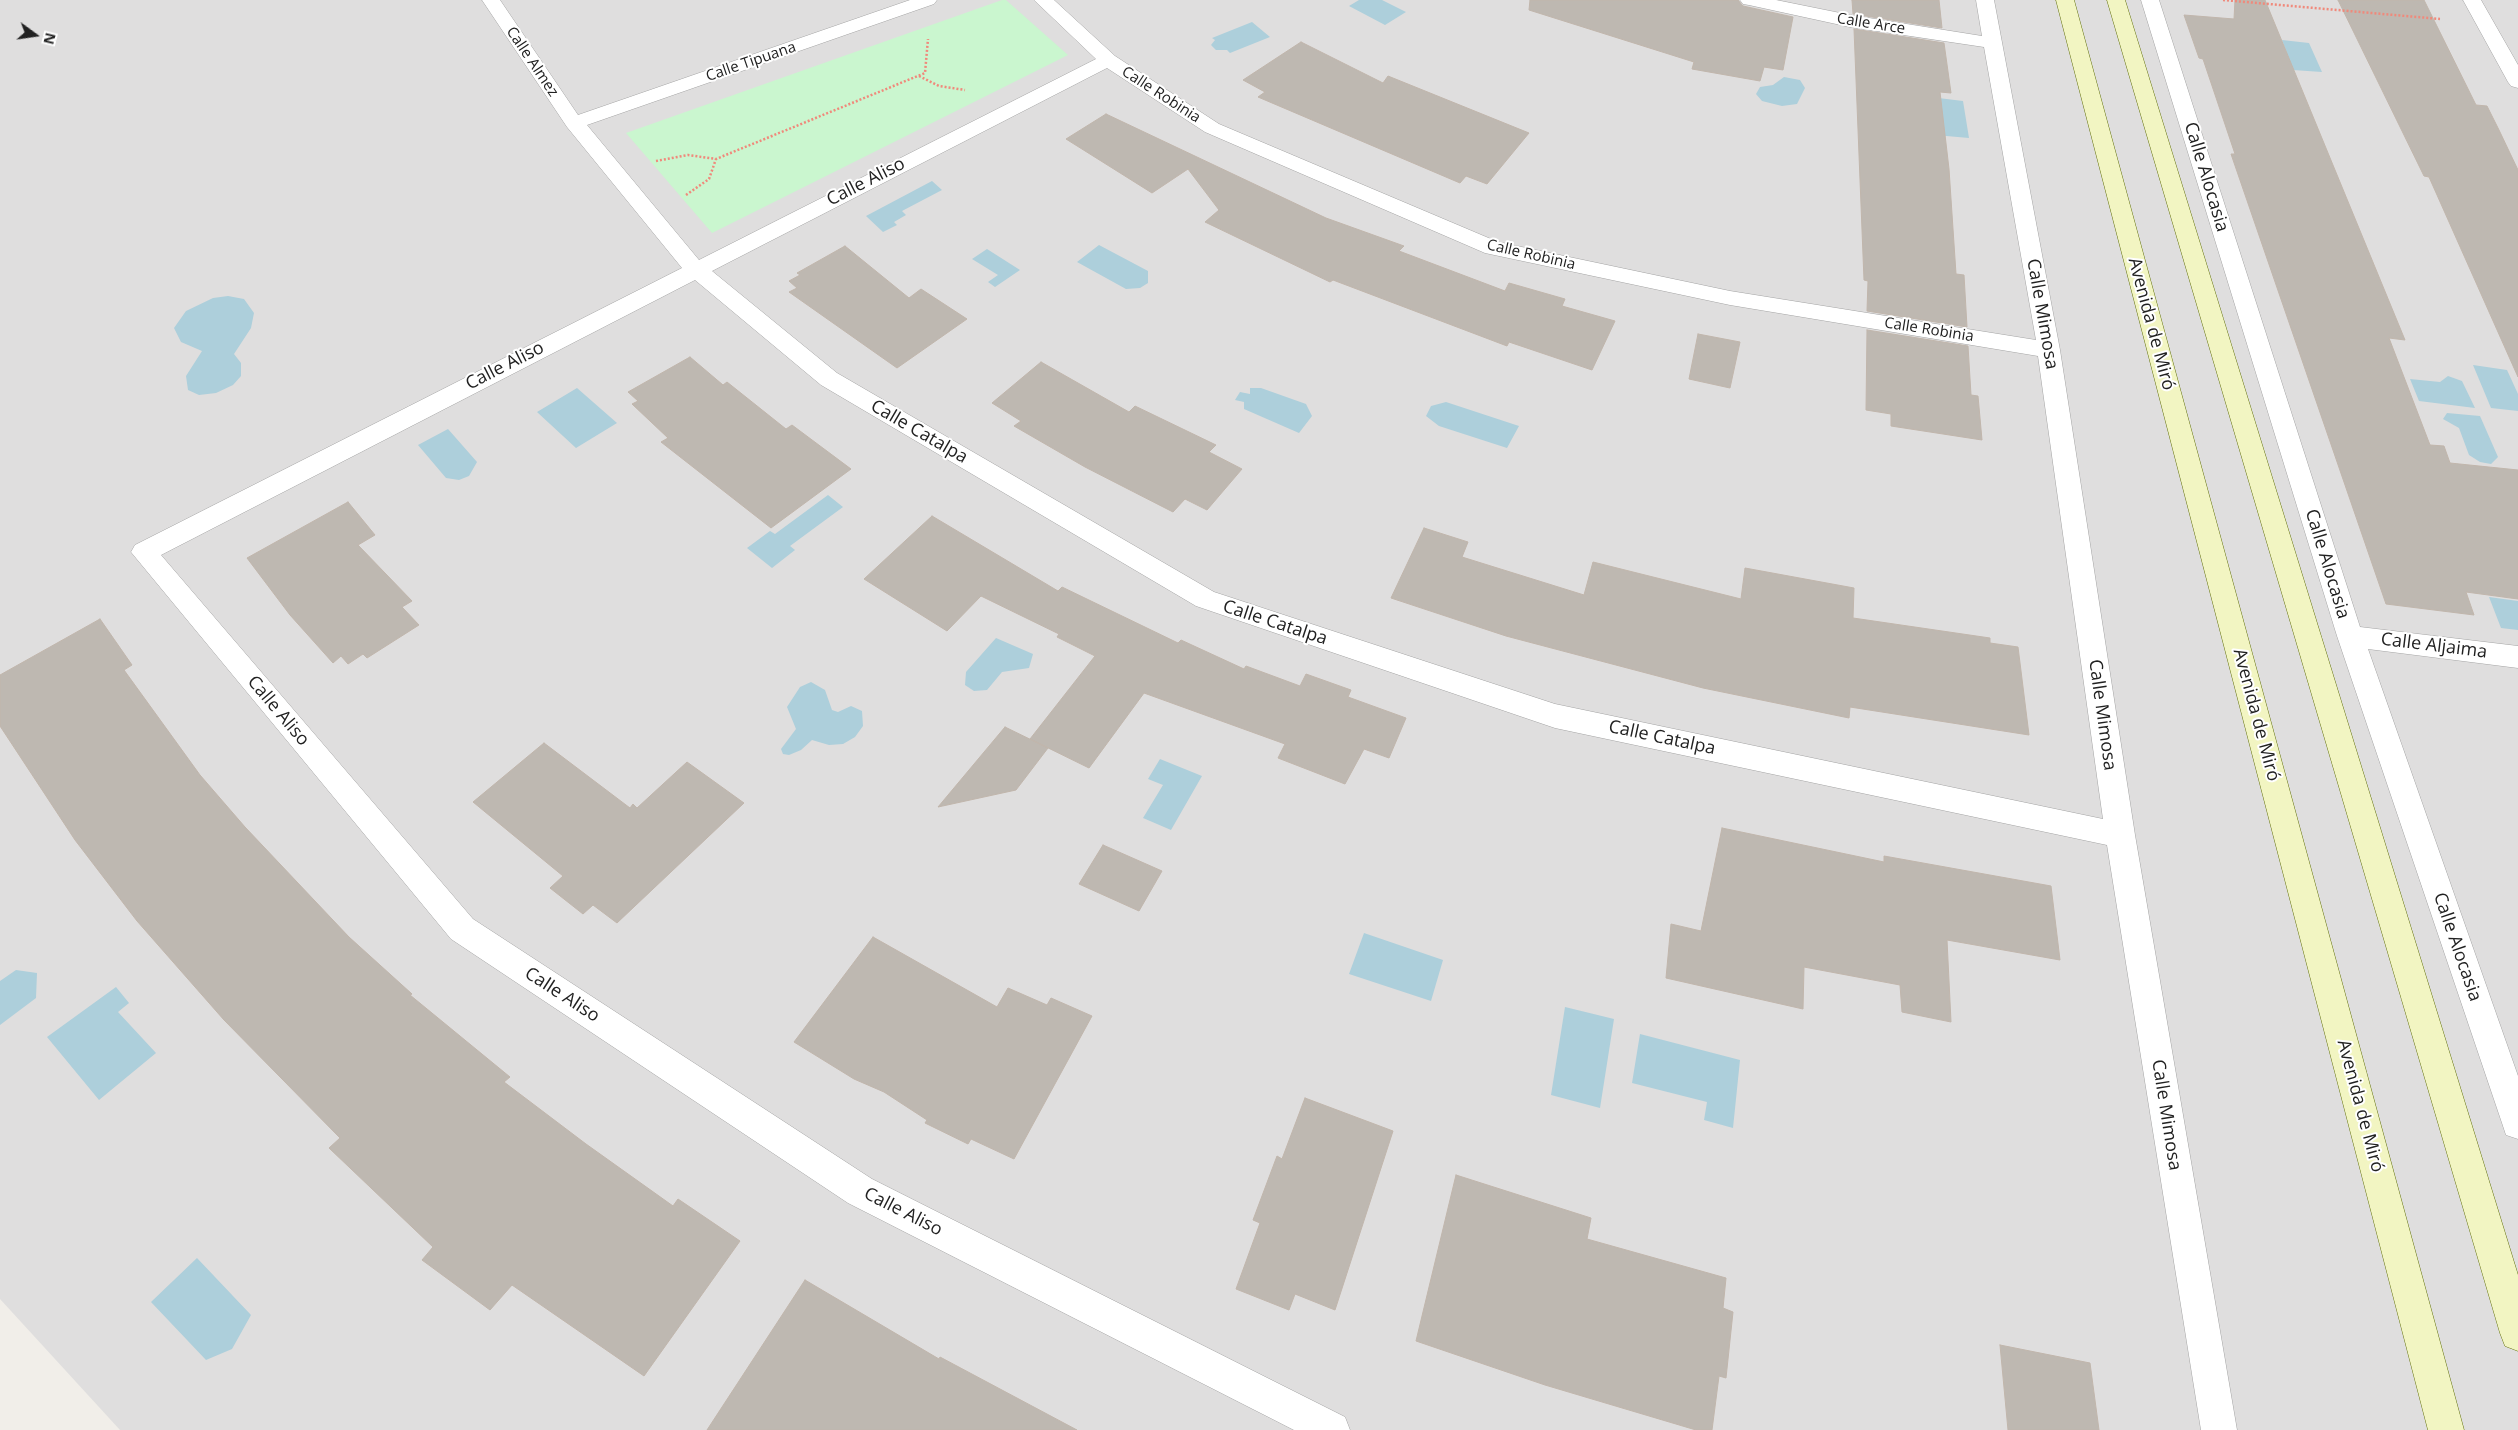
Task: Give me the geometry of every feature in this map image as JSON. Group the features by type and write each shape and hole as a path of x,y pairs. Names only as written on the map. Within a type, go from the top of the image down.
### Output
{"main road":[{"name":"Avenida de Miró","path":"2065,0 2446,1430"},
{"path":"2116,0 2518,1333"}],"street":[{"name":"Calle Almez","path":"490,0 574,123"},
{"name":"Calle Tipuana","path":"574,123 928,0"},
{"name":"Calle Robinia","path":"1043,0 1108,60 1212,128 1493,248 1730,298 2049,350"},
{"name":"Calle Arce","path":"1749,0 1850,21 1993,43"},
{"name":"Calle Mimosa","path":"1985,0 2049,350 2120,835 2219,1430"},
{"name":"Calle Alocasia","path":"2150,0 2350,636 2516,1114"},
{"path":"2472,0 2518,82"},
{"name":"Calle Aliso","path":"1108,60 695,269 144,552 462,929 860,1191 1332,1430"},
{"name":"Calle Catalpa","path":"574,123 695,269 829,379 1205,600 1555,716 2120,835"},
{"name":"Calle Aljaima","path":"2350,636 2518,657"}],"path":[{"path":"2224,0 2484,23"},
{"path":"651,163 688,155 716,159 925,73 928,35"},
{"path":"918,76 939,86 973,92"},
{"path":"682,198 709,179 716,159"}],"shaded area":[{"path":"0,0 2518,0 2518,1430 120,1430 0,1299"}],"green space":[{"path":"1006,0 1068,55 712,233 626,133"}],"water":[{"path":"1359,0 1382,0 1406,12 1385,25 1349,6"},
{"path":"1252,22 1270,37 1230,53 1227,50 1216,50 1211,45 1215,40 1212,38"},
{"path":"2282,40 2309,43 2322,72 2293,70"},
{"path":"1784,77 1800,80 1805,88 1797,104 1782,106 1762,101 1756,94 1760,87 1773,85"},
{"path":"1930,97 1963,101 1969,138 1935,135"},
{"path":"932,181 942,190 902,211 906,215 894,222 897,225 883,232 866,216"},
{"path":"1099,245 1148,271 1148,283 1140,288 1126,289 1077,262"},
{"path":"987,249 1020,270 995,287 988,282 998,275 972,259"},
{"path":"228,296 244,299 254,313 251,328 234,354 241,363 241,376 233,385 216,393 199,395 188,390 186,376 202,351 181,342 174,328 186,311 213,298"},
{"path":"2473,365 2507,370 2518,394 2518,411 2491,408"},
{"path":"2448,376 2462,381 2475,408 2419,401 2410,379 2440,382"},
{"path":"577,388 617,423 576,448 537,412"},
{"path":"1250,388 1261,388 1306,404 1312,416 1299,433 1244,409 1244,402 1235,400 1240,392 1250,394"},
{"path":"1446,402 1519,426 1507,448 1439,426 1426,416 1431,406"},
{"path":"2447,413 2480,416 2498,457 2491,464 2480,462 2469,455 2459,428 2443,419"},
{"path":"448,429 477,462 469,476 459,480 446,478 418,445"},
{"path":"828,495 843,507 790,546 795,550 772,568 747,548 770,531 775,534"},
{"path":"2489,597 2518,601 2518,630 2501,628"},
{"path":"996,638 1033,654 1029,668 1002,672 987,690 974,691 965,685 966,672"},
{"path":"811,682 825,690 832,710 838,712 851,706 862,711 863,726 855,737 843,744 829,745 812,740 801,750 789,755 783,754 781,749 796,729 787,707 800,687"},
{"path":"1160,759 1202,776 1171,830 1143,818 1163,785 1148,779"},
{"path":"1364,933 1443,960 1431,1001 1349,974"},
{"path":"16,970 37,973 36,998 0,1025 0,981"},
{"path":"116,987 129,1003 118,1012 156,1053 99,1100 47,1037"},
{"path":"1565,1007 1614,1019 1600,1108 1551,1095"},
{"path":"1640,1034 1740,1060 1733,1128 1704,1120 1707,1102 1632,1083"},
{"path":"197,1258 251,1315 232,1349 206,1360 151,1302"}],"building":[{"path":"1530,0 1738,0 1743,6 1793,17 1783,70 1764,67 1760,81 1692,69 1694,62 1529,10"},
{"path":"1852,0 1939,0 1942,28 1853,14"},
{"path":"2235,0 2265,0 2405,340 2389,338 2430,445 2444,446 2450,463 2518,470 2518,599 2466,592 2474,615 2386,604 2231,154 2235,154 2203,59 2199,58 2184,15 2234,19"},
{"path":"2338,0 2424,0 2476,105 2487,106 2499,130 2518,170 2518,377 2429,177 2424,176"},
{"path":"1854,29 1944,43 1951,93 1940,92 1949,169 1956,274 1964,275 1967,327 1867,311 1868,281 1864,280"},
{"path":"1301,42 1383,83 1388,76 1529,133 1487,184 1466,176 1460,183 1258,97 1265,92 1243,80"},
{"path":"1106,114 1326,218 1404,246 1399,251 1505,291 1509,283 1565,299 1562,306 1615,321 1592,370 1509,342 1507,346 1333,280 1330,282 1205,222 1219,210 1188,169 1152,193 1066,139"},
{"path":"845,246 909,298 921,289 967,319 897,368 789,292 797,288 789,281 800,275 797,273"},
{"path":"1867,330 1968,346 1971,395 1978,396 1982,440 1891,426 1891,414 1866,410"},
{"path":"1698,334 1740,342 1730,388 1689,379"},
{"path":"690,357 723,385 727,382 786,429 792,425 851,469 771,528 661,442 668,438 632,404 638,401 628,392"},
{"path":"1041,362 1129,412 1135,406 1216,445 1209,452 1242,469 1207,510 1185,499 1173,512 1085,467 1014,426 1021,421 992,403"},
{"path":"348,502 375,535 358,545 412,601 402,607 419,625 367,658 363,654 348,664 341,656 333,663 290,615 247,558"},
{"path":"932,516 1058,591 1062,587 1178,643 1181,640 1244,669 1246,666 1300,686 1306,674 1351,690 1348,697 1406,718 1389,758 1364,749 1345,784 1278,758 1285,744 1144,693 1089,768 1030,739 1095,656 1057,637 1059,634 981,596 947,631 864,579"},
{"path":"1424,528 1468,542 1462,557 1584,595 1593,562 1741,599 1745,568 1854,588 1853,618 1990,638 1990,643 2018,647 2029,735 1850,707 1849,718 1703,688 1506,636 1391,598"},
{"path":"100,619 132,665 124,670 200,775 245,827 349,937 412,994 410,995 510,1077 504,1082 673,1206 678,1199 740,1241 644,1376 512,1285 490,1310 422,1260 433,1247 329,1148 340,1138 224,1020 137,921 75,840 0,726 0,675"},
{"path":"1005,727 1048,748 1016,790 938,807"},
{"path":"544,743 630,808 633,804 637,808 687,762 744,803 617,923 593,905 583,914 550,888 563,876 473,802"},
{"path":"1722,828 1884,862 1884,856 2051,886 2060,960 1947,940 1951,1022 1902,1012 1900,985 1804,967 1803,1009 1666,978 1671,924 1701,931"},
{"path":"1103,845 1162,871 1139,911 1079,884"},
{"path":"873,937 997,1007 1008,988 1047,1005 1051,998 1092,1016 1014,1159 971,1139 968,1144 925,1123 927,1120 884,1092 854,1079 794,1042"},
{"path":"1305,1098 1393,1131 1335,1310 1295,1294 1289,1310 1236,1289 1260,1223 1253,1220 1277,1156 1282,1159"},
{"path":"1456,1175 1591,1218 1587,1239 1726,1278 1723,1308 1733,1312 1726,1378 1719,1376 1712,1430 1696,1430 1545,1385 1416,1341"},
{"path":"805,1280 939,1359 940,1357 1077,1430 707,1430"},
{"path":"2000,1345 2090,1363 2099,1430 2008,1430"}]}
